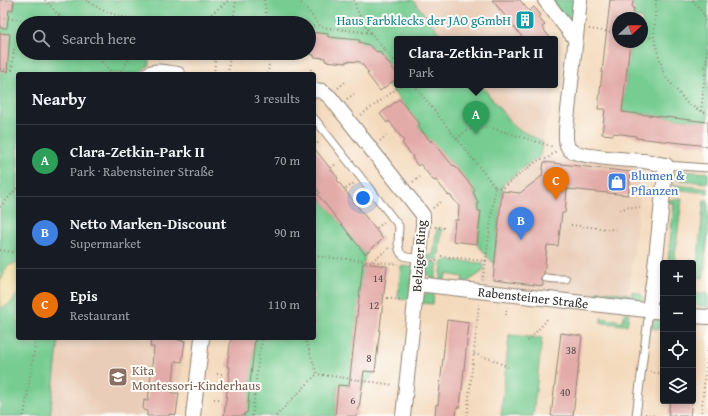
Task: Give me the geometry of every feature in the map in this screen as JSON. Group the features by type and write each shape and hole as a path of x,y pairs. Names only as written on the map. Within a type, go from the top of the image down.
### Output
{"street":[{"path":"544,0 576,33"},
{"path":"580,0 566,129 568,147 573,152 586,155 645,161 666,165 654,276 648,310"},
{"path":"150,72 164,72"},
{"name":"Belziger Ring","path":"316,90 330,97 423,215 420,258 403,416"},
{"name":"Rabensteiner Straße","path":"417,284 660,312"},
{"path":"696,316 708,317"},
{"path":"193,416 202,340"}],"lane":[{"path":"316,121 399,226 398,249 400,254 408,257 420,258"},
{"path":"666,165 708,168"},
{"path":"546,278 566,279"},
{"path":"636,416 648,310"}],"path":[{"path":"45,0 60,16"},
{"path":"86,0 100,9 118,16"},
{"path":"208,16 229,0"},
{"path":"234,16 236,0"},
{"path":"264,0 266,16"},
{"path":"299,0 312,16"},
{"path":"354,0 360,16 394,60"},
{"path":"656,0 654,38 664,74 687,103 708,114"},
{"path":"693,0 703,13 708,27"},
{"path":"0,18 16,19"},
{"path":"316,21 321,27"},
{"path":"316,27 372,33"},
{"path":"576,33 612,33"},
{"path":"648,37 654,38"},
{"path":"701,111 708,46"},
{"path":"0,69 12,70 14,48"},
{"path":"100,60 111,72"},
{"path":"120,72 129,60"},
{"path":"214,72 215,60"},
{"path":"228,72 229,60"},
{"path":"268,72 269,64"},
{"path":"350,124 398,88"},
{"path":"416,88 495,187 502,188 540,159 546,159 555,152"},
{"path":"457,139 465,131 489,127 559,149"},
{"path":"316,144 322,139"},
{"path":"331,168 340,161"},
{"path":"346,189 356,181"},
{"path":"468,416 480,291 486,261 495,187"},
{"path":"0,207 16,189"},
{"path":"360,206 369,198"},
{"path":"620,210 628,207 640,208"},
{"path":"377,228 387,220"},
{"path":"571,225 618,230"},
{"path":"372,261 392,246"},
{"path":"0,250 16,253"},
{"path":"316,256 398,264"},
{"path":"441,256 486,261"},
{"path":"528,340 546,321 546,319"},
{"path":"25,415 36,340"},
{"path":"252,416 259,354 263,340"},
{"path":"306,340 317,374"},
{"path":"701,416 708,347"},
{"path":"474,354 508,366"},
{"path":"217,374 222,374"},
{"path":"317,374 380,383"},
{"path":"276,416 317,374"},
{"path":"214,399 219,399"}],"shaded area":[{"path":"413,0 520,0 529,11 534,7 541,15 538,17 545,25 542,28 549,36 442,36"},
{"path":"483,88 554,88 550,119 547,119 543,142 514,127"},
{"path":"540,156 643,167 628,302 481,285 492,197 490,195"},
{"name":"Kita Montessori-Kinderhaus","path":"59,340 186,340 177,416 50,416"}],"green space":[{"path":"14,0 413,0 442,36 394,36 394,70 379,51 377,52 369,45 359,42 359,40 328,37 316,34 316,16 16,16 16,60 149,60 149,66 141,72 16,72 16,340 59,340 50,416 0,416 0,9 13,10"},
{"path":"551,0 575,0 573,18 567,21"},
{"path":"633,0 708,0 708,122 638,114 627,116 627,112 622,112 629,48 648,48 648,12 634,12 634,8 632,8"},
{"path":"394,80 394,88 483,88 514,127 543,142 540,156 534,159 503,184 494,264 477,244 481,212 478,211 478,202 473,192 475,190 432,141 431,142 418,126 419,124 388,85"},
{"path":"682,171 708,173 708,183 670,179 673,175"},
{"path":"670,184 708,189 708,193 682,190"},
{"path":"316,188 320,193 318,195 365,253 351,369 375,372 362,388 338,385 335,416 244,416 255,340 316,340"},
{"path":"682,198 674,260 668,260 674,203 667,202 668,200"},
{"path":"704,200 708,200 708,233 703,278 696,277"},
{"path":"437,228 442,229 438,260 425,259 425,255 433,255"},
{"path":"447,260 482,263 484,265 484,269 464,284 462,283 463,277 446,274 444,282 440,281 442,263"},
{"path":"425,261 438,263 435,280 427,273"},
{"path":"401,266 413,267 410,300 399,299 398,297"},
{"path":"597,291 629,294 628,302 596,298"},
{"path":"632,291 641,294 644,299 635,303 631,302"},
{"path":"434,292 433,304 420,303 424,295"},
{"path":"696,292 708,294 708,307 696,305"},
{"path":"625,312 629,313 627,325 601,323 601,318 623,321"},
{"path":"659,318 660,327 658,329 651,328 653,323"},
{"path":"509,335 542,338 533,416 501,416"}],"sand":[{"path":"16,264 16,296 11,303 0,309 0,279 2,279 8,266"}],"building":[{"path":"0,0 14,0 13,10 9,10 7,28 0,28"},
{"name":"Haus Farbklecks der JAO gGmbH","path":"492,0 520,0 529,11 534,7 541,15 538,17 545,25 542,27 549,36 522,36"},
{"path":"610,0 633,0 632,8 634,8 634,12 612,12 612,48 629,48 622,112 708,122 708,146 636,138 636,136 614,133 613,135 602,134 605,109 598,109"},
{"path":"0,33 10,34 7,72 0,71"},
{"path":"316,33 328,34 328,37 360,40 359,42 369,45 377,52 379,51 394,70 394,80 380,91 360,62 346,61 346,63 325,61 325,58 316,57"},
{"path":"399,99 420,124 418,126 431,142 432,140 475,190 473,192 478,202 478,211 481,211 477,244 453,241 455,220 458,220 459,206 436,180 434,181 420,164 418,166 402,143 404,141 389,121 387,123 380,114"},
{"path":"316,150 383,239 365,254 318,195 320,193 316,188"},
{"path":"544,162 631,172 628,195 567,189 565,213 562,213 558,246 547,245 544,274 541,277 543,286 493,280 502,191 520,193 542,176"},
{"path":"363,263 387,266 375,372 364,371 357,416 335,416 338,385 349,386"},
{"path":"447,320 469,323 460,407 457,407 456,416 435,416 436,404 438,405"},
{"path":"561,333 582,336 573,416 551,416"},
{"path":"151,340 185,341 182,362 175,361 172,393 179,393 176,415 169,414 169,416 147,416 147,411 143,410 144,400 148,401 154,347 150,347"},
{"path":"231,340 255,340 247,413 244,413 244,416 224,416 230,367 227,367"},
{"path":"670,404 692,404 690,416 668,416"}],"place":[{"name":"Haus Farbklecks der JAO gGmbH","path":"525,20"},
{"name":"Clara-Zetkin-Park II","path":"476,134"},
{"name":"Blumen & Pflanzen","path":"617,182"},
{"name":"Epis","path":"556,200"},
{"name":"Netto Marken-Discount","path":"521,240"},
{"name":"Kita Montessori-Kinderhaus","path":"118,377"}]}
